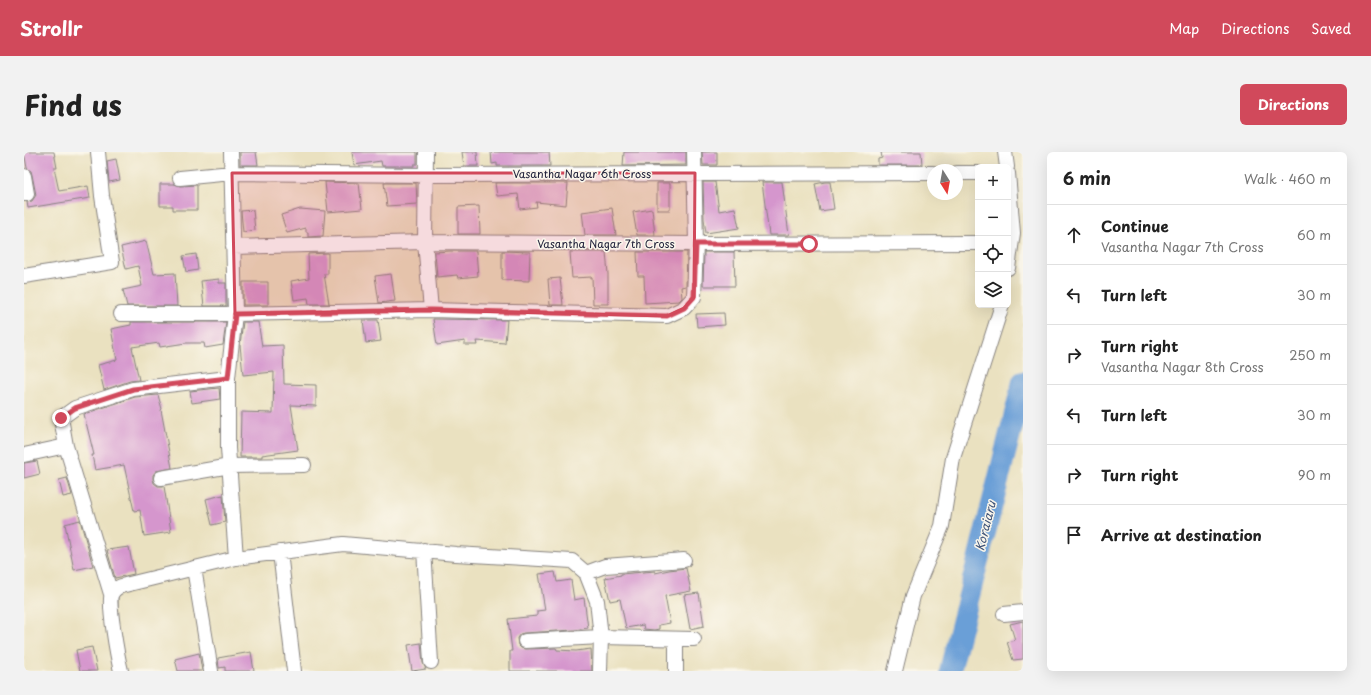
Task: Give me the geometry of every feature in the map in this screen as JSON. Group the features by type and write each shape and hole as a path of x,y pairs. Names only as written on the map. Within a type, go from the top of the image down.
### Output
{"street":[{"path":"24,276 112,262 102,196 98,152"},
{"path":"231,152 235,314 228,378 228,448 236,558"},
{"path":"426,152 425,242 431,310"},
{"path":"122,314 235,314 431,310 667,316 684,308 694,297 696,244 694,152"},
{"path":"1005,152 1007,164"},
{"name":"Vasantha Nagar 6th Cross","path":"180,178 232,173 425,175 927,173"},
{"path":"963,173 975,173"},
{"path":"24,176 27,194 24,194"},
{"path":"1010,200 1013,233 1011,240"},
{"name":"Vasantha Nagar 7th Cross","path":"234,247 425,242 696,244 975,243"},
{"path":"894,671 914,596 942,526 952,458 1001,308"},
{"path":"121,671 111,605 111,594 66,446 61,418 75,408 133,389 228,378"},
{"path":"24,455 66,446"},
{"path":"161,478 230,466 304,465"},
{"path":"111,594 116,588 125,585 236,558 343,544 456,554 572,561 586,573 597,601 600,637 600,671"},
{"path":"424,550 431,662"},
{"path":"280,552 294,671"},
{"path":"586,573 605,566 684,560"},
{"path":"194,568 211,671"},
{"path":"1004,614 1023,612"},
{"path":"525,641 600,637 694,639"},
{"path":"676,639 676,671"}],"highlighted area":[{"path":"232,173 695,173 694,297 684,308 667,316 431,310 235,314"}],"building":[{"path":"24,152 54,152 57,168 54,168 59,191 88,186 90,198 28,208 27,202 32,201 36,195 31,171 27,168"},
{"path":"240,152 256,152 258,165 240,165"},
{"path":"352,152 417,152 417,164 414,164 414,166 382,166 381,161 354,165"},
{"path":"462,152 477,152 478,166 464,166"},
{"path":"491,152 549,152 550,166 497,166 497,163 492,164"},
{"path":"624,152 686,152 686,165 623,166"},
{"path":"702,152 717,152 717,165 703,165"},
{"path":"881,152 921,152 922,165 878,165 878,159 882,158"},
{"path":"116,159 120,180 109,182 107,161"},
{"path":"325,182 359,183 362,209 328,212"},
{"path":"703,182 715,182 719,211 735,208 739,228 706,233"},
{"path":"762,182 782,182 789,235 769,235"},
{"path":"830,182 834,209 820,211 815,184"},
{"path":"384,183 416,183 417,204 387,206"},
{"path":"495,183 568,183 566,205 536,202 537,207 520,209 518,194 497,196"},
{"path":"657,183 670,183 670,210 657,210"},
{"path":"160,184 174,184 180,186 197,185 197,210 173,210 173,206 160,206"},
{"path":"479,206 480,234 458,234 458,207"},
{"path":"612,208 616,235 585,235 582,212"},
{"path":"300,209 325,211 323,236 308,237 306,228 287,233 281,215"},
{"path":"652,209 655,235 637,235 633,212"},
{"path":"253,210 255,230 243,232 241,211"},
{"path":"146,241 154,274 175,273 177,306 127,306 123,290 142,286 138,266 126,269 121,247"},
{"path":"476,251 478,276 458,278 457,275 437,277 435,252"},
{"path":"502,251 530,252 529,281 502,280"},
{"path":"570,252 606,252 608,304 593,304 592,277 572,278"},
{"path":"637,252 687,252 686,286 681,287 682,298 679,301 645,303 644,276 638,276"},
{"path":"704,252 734,252 735,286 703,286"},
{"path":"328,253 328,274 324,274 329,304 309,304 308,298 294,300 291,281 309,278 308,254"},
{"path":"196,254 198,270 186,272 183,256"},
{"path":"391,274 395,301 379,303 375,276"},
{"path":"560,278 563,305 550,305 548,279"},
{"path":"219,279 219,283 226,283 226,306 204,306 201,281"},
{"path":"243,282 268,282 268,305 243,305"},
{"path":"724,313 725,325 697,327 696,314"},
{"path":"433,319 507,320 505,343 477,341 478,345 465,345 465,341 437,345"},
{"path":"363,320 378,320 381,341 366,343"},
{"path":"131,322 226,322 223,345 205,348 204,343 186,343 160,347 159,343 132,347 139,380 130,381 104,390 98,365 117,360 111,329 131,325"},
{"path":"243,322 258,322 262,346 283,345 284,384 316,385 316,406 291,405 298,450 262,455 262,457 240,457 241,412 273,413 274,372 243,375 240,345"},
{"path":"219,388 220,399 192,403 190,391"},
{"path":"158,395 162,409 172,468 156,471 153,475 153,479 154,483 158,486 164,486 171,532 144,536 140,510 134,511 124,465 95,470 92,455 94,455 84,414 135,397"},
{"path":"37,461 40,474 24,478 24,463"},
{"path":"67,478 72,495 63,497 59,480"},
{"path":"223,495 225,522 212,525 206,499"},
{"path":"80,520 93,566 74,570 65,524"},
{"path":"129,547 134,574 115,578 107,550"},
{"path":"686,568 691,591 665,596 670,623 659,625 659,629 654,630 644,629 643,625 626,628 620,599 610,601 605,578 621,574 655,571 655,573"},
{"path":"555,572 557,582 571,580 574,600 584,598 588,628 524,633 520,634 517,638 518,645 525,649 556,648 557,650 576,651 591,649 592,671 510,671 510,651 512,651 508,619 537,616 537,611 545,610 539,574"},
{"path":"699,593 704,626 690,629 684,595"},
{"path":"1023,621 1023,659 1013,660 1007,642 1015,640 1010,624"},
{"path":"421,643 423,663 426,669 412,671 408,645"},
{"path":"92,647 97,671 80,671 76,650"},
{"path":"251,652 254,671 225,671 225,667 219,668 218,658"},
{"path":"199,653 202,671 178,671 175,659"}],"waterway":[{"name":"Koraiaru","path":"950,671 1023,382"}],"route":[{"path":"61,418 75,408 133,389 228,378 235,314 431,310 667,316 684,308 694,297 696,244 809,244"}]}
